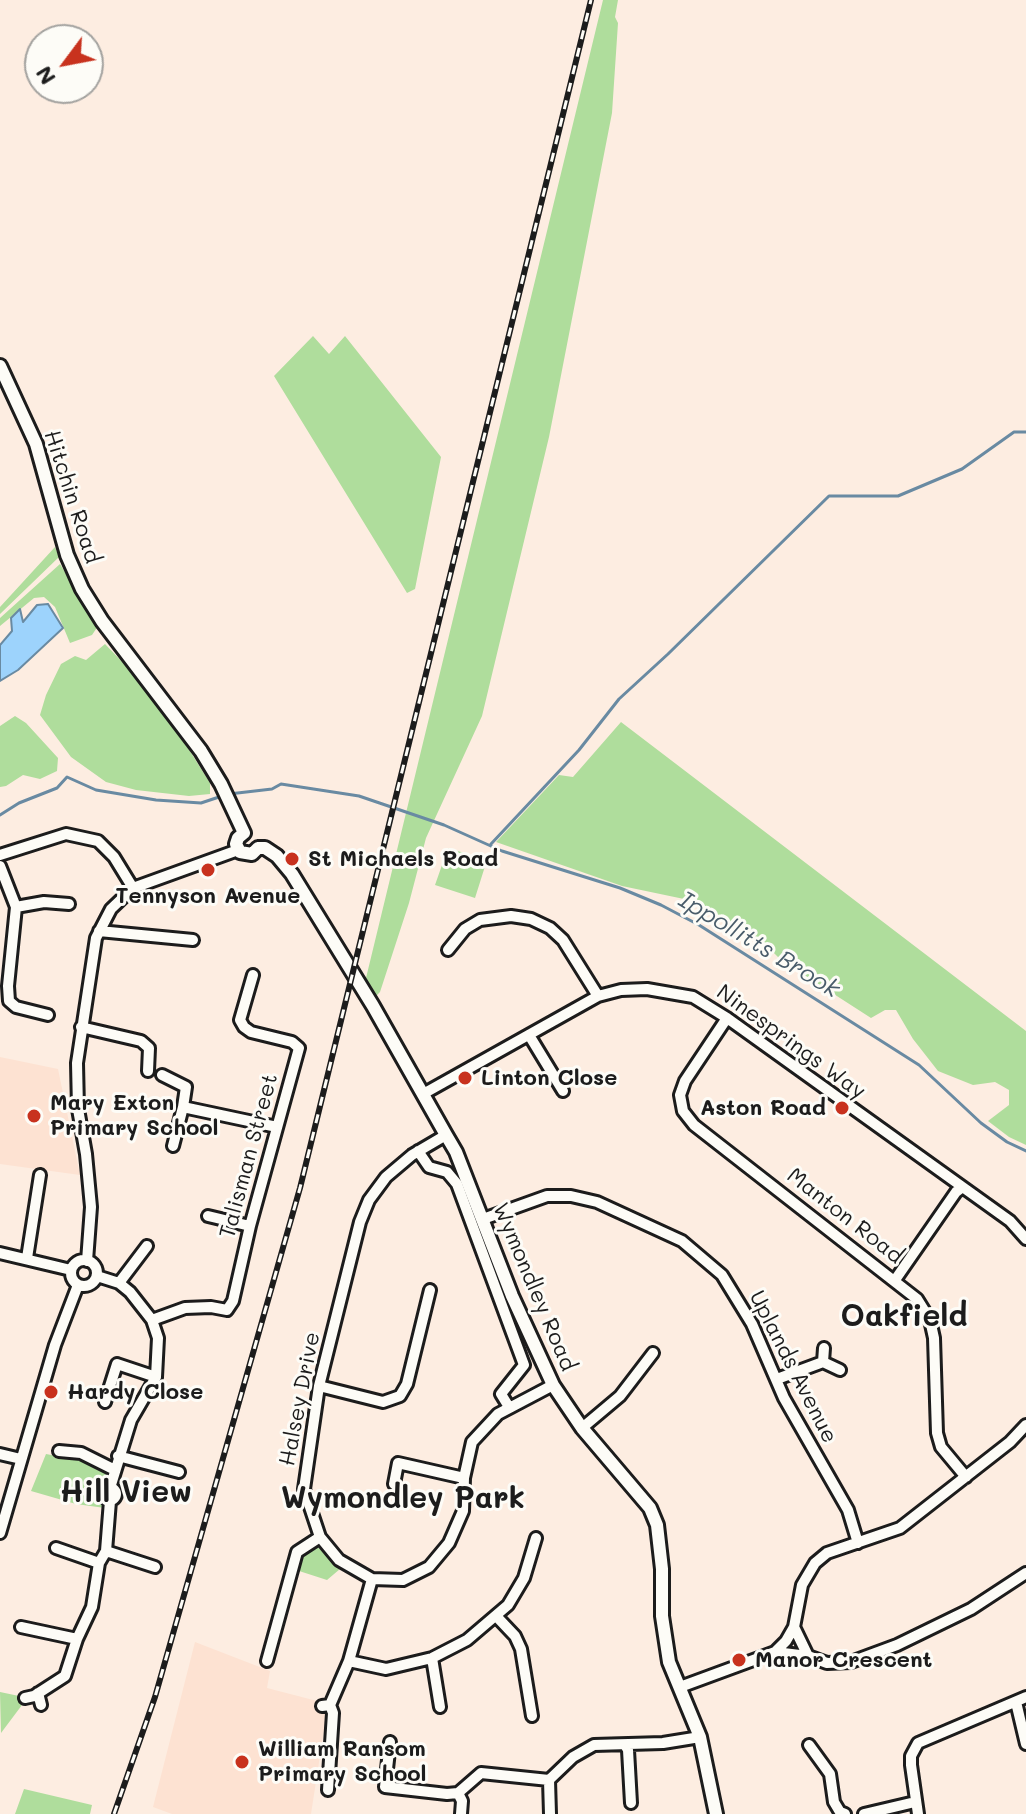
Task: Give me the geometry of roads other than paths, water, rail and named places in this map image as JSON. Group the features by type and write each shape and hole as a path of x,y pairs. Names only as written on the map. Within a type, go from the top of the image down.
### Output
{"street":[{"name":"Hitchin Road","path":"0,366 36,444 67,555 82,589 102,621 201,751 227,794 244,833"},
{"path":"87,1261 91,1207 78,1109 77,1075 81,1027 99,931 111,909 133,888 238,850 248,855 258,848 259,841 255,835 244,833 238,838 238,850"},
{"path":"0,855 66,834 98,841 114,857 133,888"},
{"name":"Wymondley Road","path":"258,848 265,848 277,856 292,874 373,1006 446,1135 512,1296 553,1385 582,1428 650,1508 657,1525 669,1662 700,1737 716,1814"},
{"path":"0,866 16,907 9,1001 16,1007 48,1015"},
{"path":"16,907 44,902 69,904"},
{"path":"448,950 465,929 480,920 511,916 531,919 550,928 563,940 598,996"},
{"path":"99,931 193,940"},
{"name":"Talisman Street","path":"152,1320 185,1308 227,1310 233,1301 250,1226 299,1048 292,1042 251,1032 244,1027 240,1020 253,975"},
{"name":"Ninesprings Way","path":"423,1094 577,1005 598,996 621,990 647,989 693,997 727,1018 1010,1221 1026,1239"},
{"name":"Manton Road","path":"727,1018 685,1081 680,1095 688,1119 917,1299 930,1320 934,1338 937,1433 941,1447 966,1477"},
{"path":"81,1027 141,1041 149,1048 148,1071"},
{"path":"529,1035 563,1091"},
{"path":"162,1075 186,1087 173,1146"},
{"path":"183,1107 277,1127"},
{"name":"Halsey Drive","path":"372,1579 339,1560 320,1537 304,1489 319,1386 365,1209 386,1177 418,1151 446,1135"},
{"name":"Wymondley Road","path":"418,1151 429,1167 447,1172 457,1184 524,1365 501,1394 509,1407"},
{"path":"27,1258 40,1175"},
{"path":"895,1280 961,1188"},
{"name":"Uplands Avenue","path":"483,1219 547,1196 571,1196 597,1202 682,1241 722,1275 752,1324 784,1398 848,1510 858,1543"},
{"path":"208,1216 250,1226"},
{"path":"119,1283 147,1246"},
{"path":"0,1253 71,1270"},
{"path":"87,1261 96,1269 97,1276 90,1285 78,1285 73,1280 71,1270 76,1263 87,1261"},
{"path":"25,1698 65,1676 92,1607 99,1563 106,1551 110,1501 117,1495 110,1488 118,1456 131,1420 156,1377 158,1338 152,1320 142,1305 119,1283 97,1276"},
{"path":"0,1533 55,1345 78,1285"},
{"path":"319,1386 383,1402 400,1396 407,1384 430,1290"},
{"path":"823,1362 824,1348"},
{"path":"582,1428 620,1396 653,1353"},
{"path":"777,1379 823,1362 840,1370"},
{"path":"105,1402 117,1364 156,1377"},
{"path":"328,1790 333,1713 326,1705 349,1661 372,1579 403,1580 429,1567 449,1543 463,1511 464,1478 472,1442 498,1414 553,1385"},
{"path":"680,1687 775,1652 794,1627 807,1573 827,1553 900,1528 1010,1442 1026,1425"},
{"path":"59,1451 81,1453 115,1470"},
{"path":"0,1454 21,1459"},
{"path":"118,1456 179,1472"},
{"path":"394,1484 398,1463 464,1478"},
{"path":"267,1661 297,1552 320,1537"},
{"path":"349,1661 386,1669 432,1658 467,1640 508,1605 524,1578 536,1538"},
{"path":"56,1548 99,1563"},
{"path":"106,1551 155,1567"},
{"path":"775,1652 808,1656 836,1664 851,1662 897,1645 971,1609 1026,1573"},
{"path":"497,1617 515,1636 521,1649 532,1716"},
{"path":"21,1627 77,1639"},
{"path":"794,1627 808,1656"},
{"path":"432,1658 440,1707"},
{"path":"38,1693 41,1705"},
{"path":"918,1814 911,1756 918,1743 1021,1700 1026,1744"},
{"path":"390,1742 385,1787 458,1793 481,1773 549,1780 587,1747 663,1743 700,1737"},
{"path":"625,1745 628,1750 631,1803"},
{"path":"809,1745 830,1774 834,1802 845,1814"},
{"path":"549,1780 550,1814"},
{"path":"458,1793 462,1801 461,1814"},
{"path":"864,1814 915,1802"}],"water":[{"path":"48,604 63,628 18,670 0,681 0,645 12,631 11,618 20,609 23,622 37,605"}],"waterway":[{"path":"491,844 579,750 619,699 829,496 898,496 962,469 1014,432 1026,432"},
{"path":"0,815 19,803 57,788 67,777 96,790 156,800 201,803 222,796"},
{"name":"Ippollitts Brook","path":"229,794 272,789 281,784 359,796 444,825 502,851 620,888 661,905 699,925 919,1065 981,1123 1026,1151"}],"railway":[{"path":"114,1814 155,1697 300,1188 591,0"}],"place":[{"name":"St Michaels Road","path":"292,859"},
{"name":"Tennyson Avenue","path":"208,870"},
{"name":"Linton Close","path":"465,1078"},
{"name":"Aston Road","path":"842,1108"},
{"name":"Mary Exton Primary School","path":"34,1116"},
{"name":"Hardy Close","path":"51,1392"},
{"name":"Manor Crescent","path":"739,1660"},
{"name":"William Ransom Primary School","path":"242,1762"}],"district":[{"name":"Oakfield","path":"904,1317"},
{"name":"Hill View","path":"126,1493"},
{"name":"Wymondley Park","path":"403,1499"}]}
